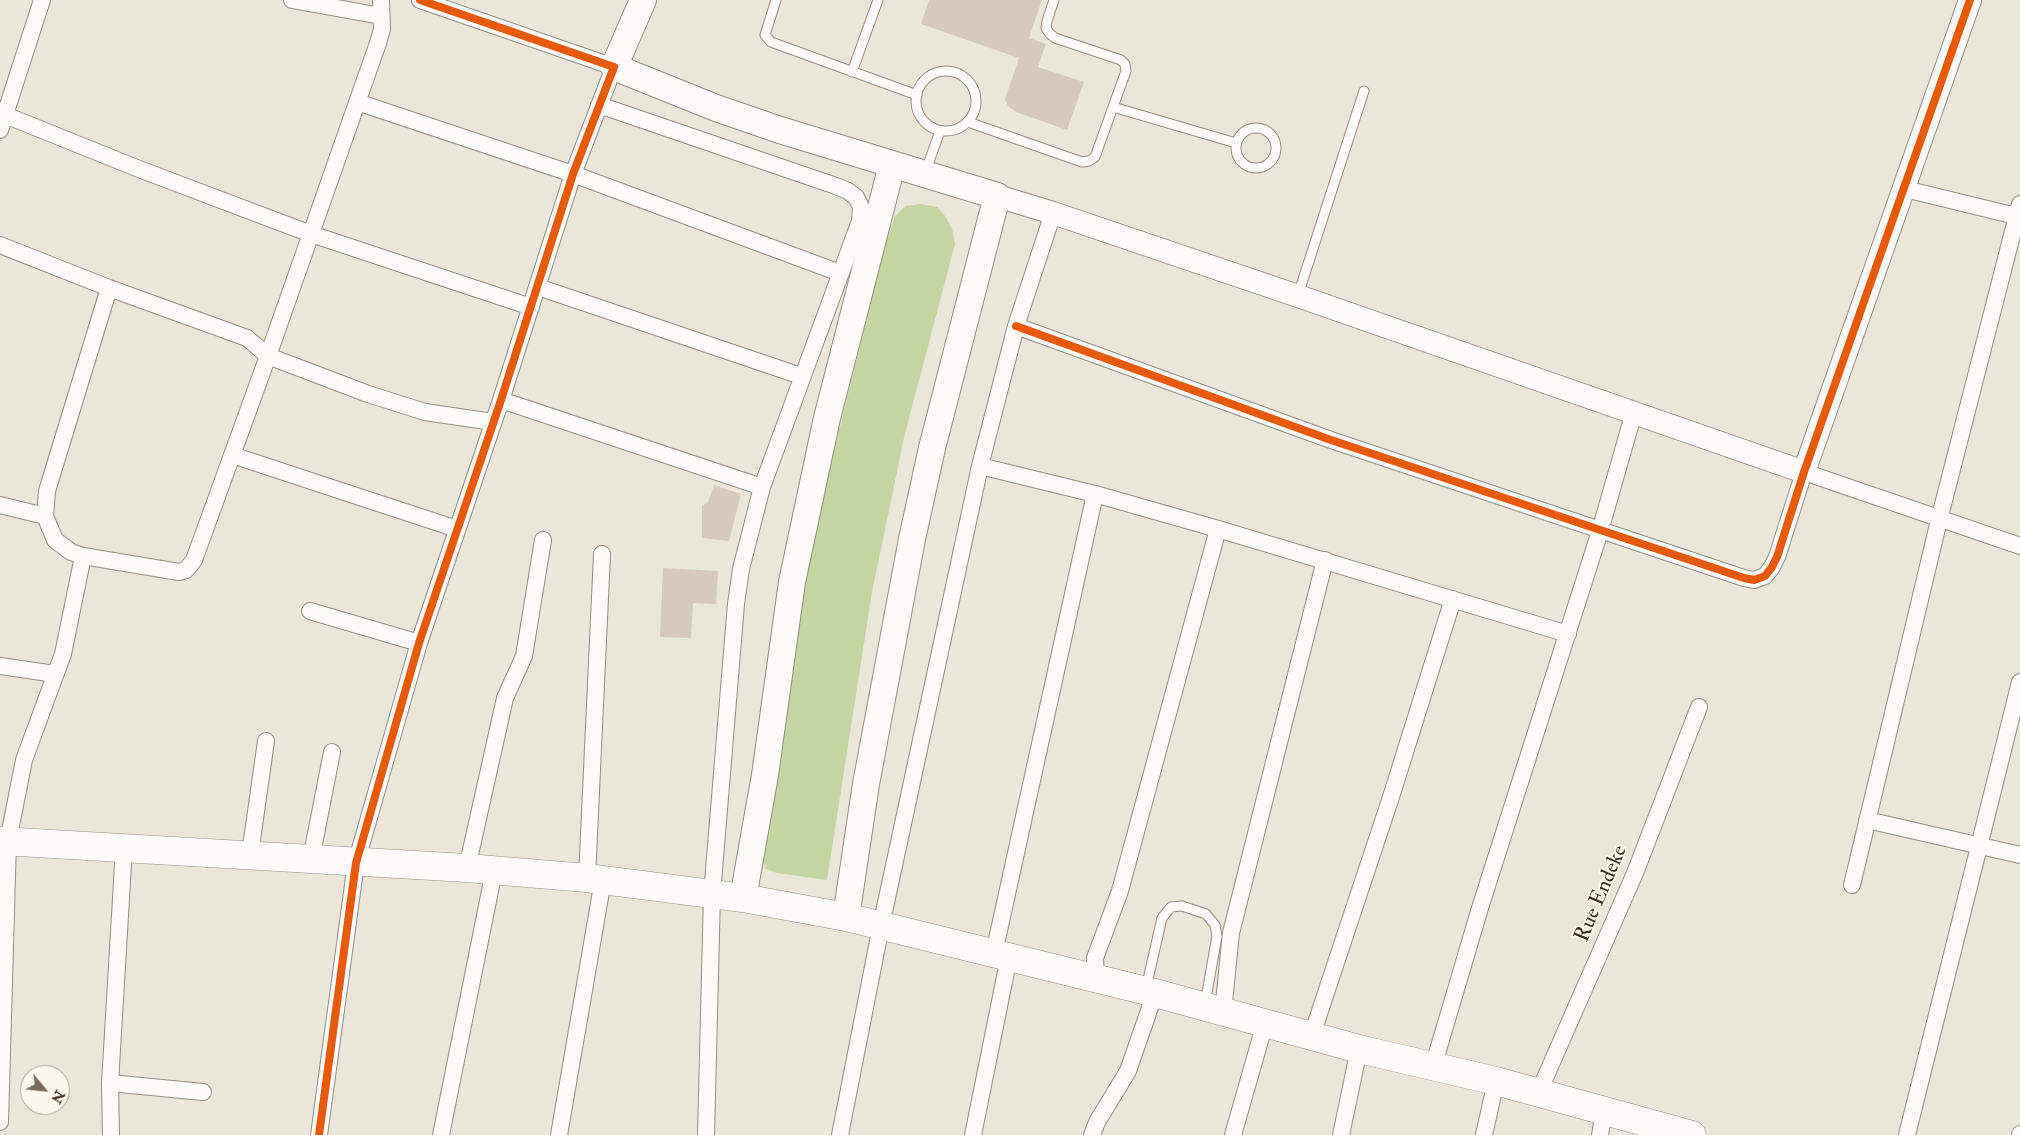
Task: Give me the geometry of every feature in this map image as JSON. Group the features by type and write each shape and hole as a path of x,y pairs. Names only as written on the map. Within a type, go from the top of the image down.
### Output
{"highway":[{"path":"4,841 480,869 595,879 743,898 846,917 1150,992 1359,1049 1496,1081 1538,1094 1602,1123 1692,1135"}],"main road":[{"path":"643,0 614,67 716,108 892,165 998,196 932,448 916,520 866,784 846,917"},
{"path":"743,898 765,775 792,582 827,418 892,165"}],"street":[{"path":"42,0 3,122 139,169 311,234 531,307"},
{"path":"292,0 381,16"},
{"path":"109,288 47,491 45,516 55,540 71,552 83,556 179,572 186,570 194,560 268,356 378,43 382,29 381,0"},
{"path":"319,1135 356,863 419,643 501,400 573,174 614,67 420,0"},
{"path":"1016,326 1330,440 1754,580 1765,576 1777,557 1804,472 1970,0"},
{"path":"357,102 573,174 840,273"},
{"path":"599,105 848,191 859,201 861,213 762,487 741,569 736,604 712,894 706,1135"},
{"path":"1852,885 1939,520 2019,212 1905,189"},
{"path":"998,196 1298,296 1939,520 2020,546"},
{"path":"840,1135 881,926 980,466 1016,326 1053,213"},
{"path":"0,245 109,288 247,338 268,356 368,394 425,412 493,422"},
{"path":"538,287 801,376"},
{"path":"501,400 762,487"},
{"path":"1433,1067 1482,899 1568,634 1634,412"},
{"path":"232,455 457,529"},
{"path":"980,466 1095,494 1218,529 1568,634"},
{"path":"973,1135 1002,955 1095,494"},
{"path":"0,505 45,516"},
{"path":"1096,980 1095,958 1120,891 1218,529"},
{"path":"441,1135 505,698 524,656 543,540"},
{"path":"559,1135 595,879 602,554"},
{"path":"0,1122 4,841 24,760 63,654 83,556"},
{"path":"1214,1009 1231,933 1325,560"},
{"path":"1312,1036 1391,797 1453,599"},
{"path":"310,611 419,643"},
{"path":"0,666 55,674"},
{"path":"1907,1135 2020,682"},
{"name":"Rue Endeke","path":"1538,1094 1634,874 1699,708"},
{"path":"250,854 266,741"},
{"path":"311,859 332,752"},
{"path":"1867,820 2020,855"},
{"path":"111,1135 110,1083 124,848"},
{"path":"1092,1135 1097,1122 1128,1071 1150,992"},
{"path":"1233,1135 1265,1023"},
{"path":"1341,1135 1359,1049"},
{"path":"1484,1135 1496,1081"},
{"path":"110,1083 203,1092"}],"lane":[{"path":"776,0 765,35 771,42 916,95"},
{"path":"852,72 878,0"},
{"path":"968,122 1082,162 1090,161 1095,157 1126,71 1121,60 1055,38 1049,33 1046,28 1047,21 1054,0"},
{"path":"939,72 956,73 964,77 970,83 976,98 973,115 968,122 955,130 940,131 924,122 919,114 916,95 925,80 939,72"},
{"path":"1298,296 1364,90"},
{"path":"1113,106 1236,143"},
{"path":"1252,128 1264,129 1276,141 1276,153 1266,166 1249,167 1237,155 1236,143 1242,133 1247,130 1252,128"},
{"path":"925,175 940,131"},
{"path":"1150,992 1162,918 1171,907 1182,906 1206,914 1215,925 1217,936 1214,1009"}],"green space":[{"path":"920,204 937,207 945,216 952,229 955,244 905,433 872,592 827,880 777,873 766,869 763,861 802,592 822,499 884,249 895,216 906,206"}],"building":[{"path":"929,0 1042,0 1029,38 1046,44 1038,67 1084,82 1067,130 1016,112 1008,106 1005,99 1019,58 921,24"},
{"path":"714,485 741,494 729,541 702,538 702,506 708,502"},
{"path":"663,568 718,571 716,604 693,603 691,638 660,637"}],"cycle path":[{"path":"319,1135 356,863 419,643 501,400 573,174 614,67 420,0"},
{"path":"1016,326 1331,440 1754,580 1765,576 1777,557 1804,472 1970,0"}]}
